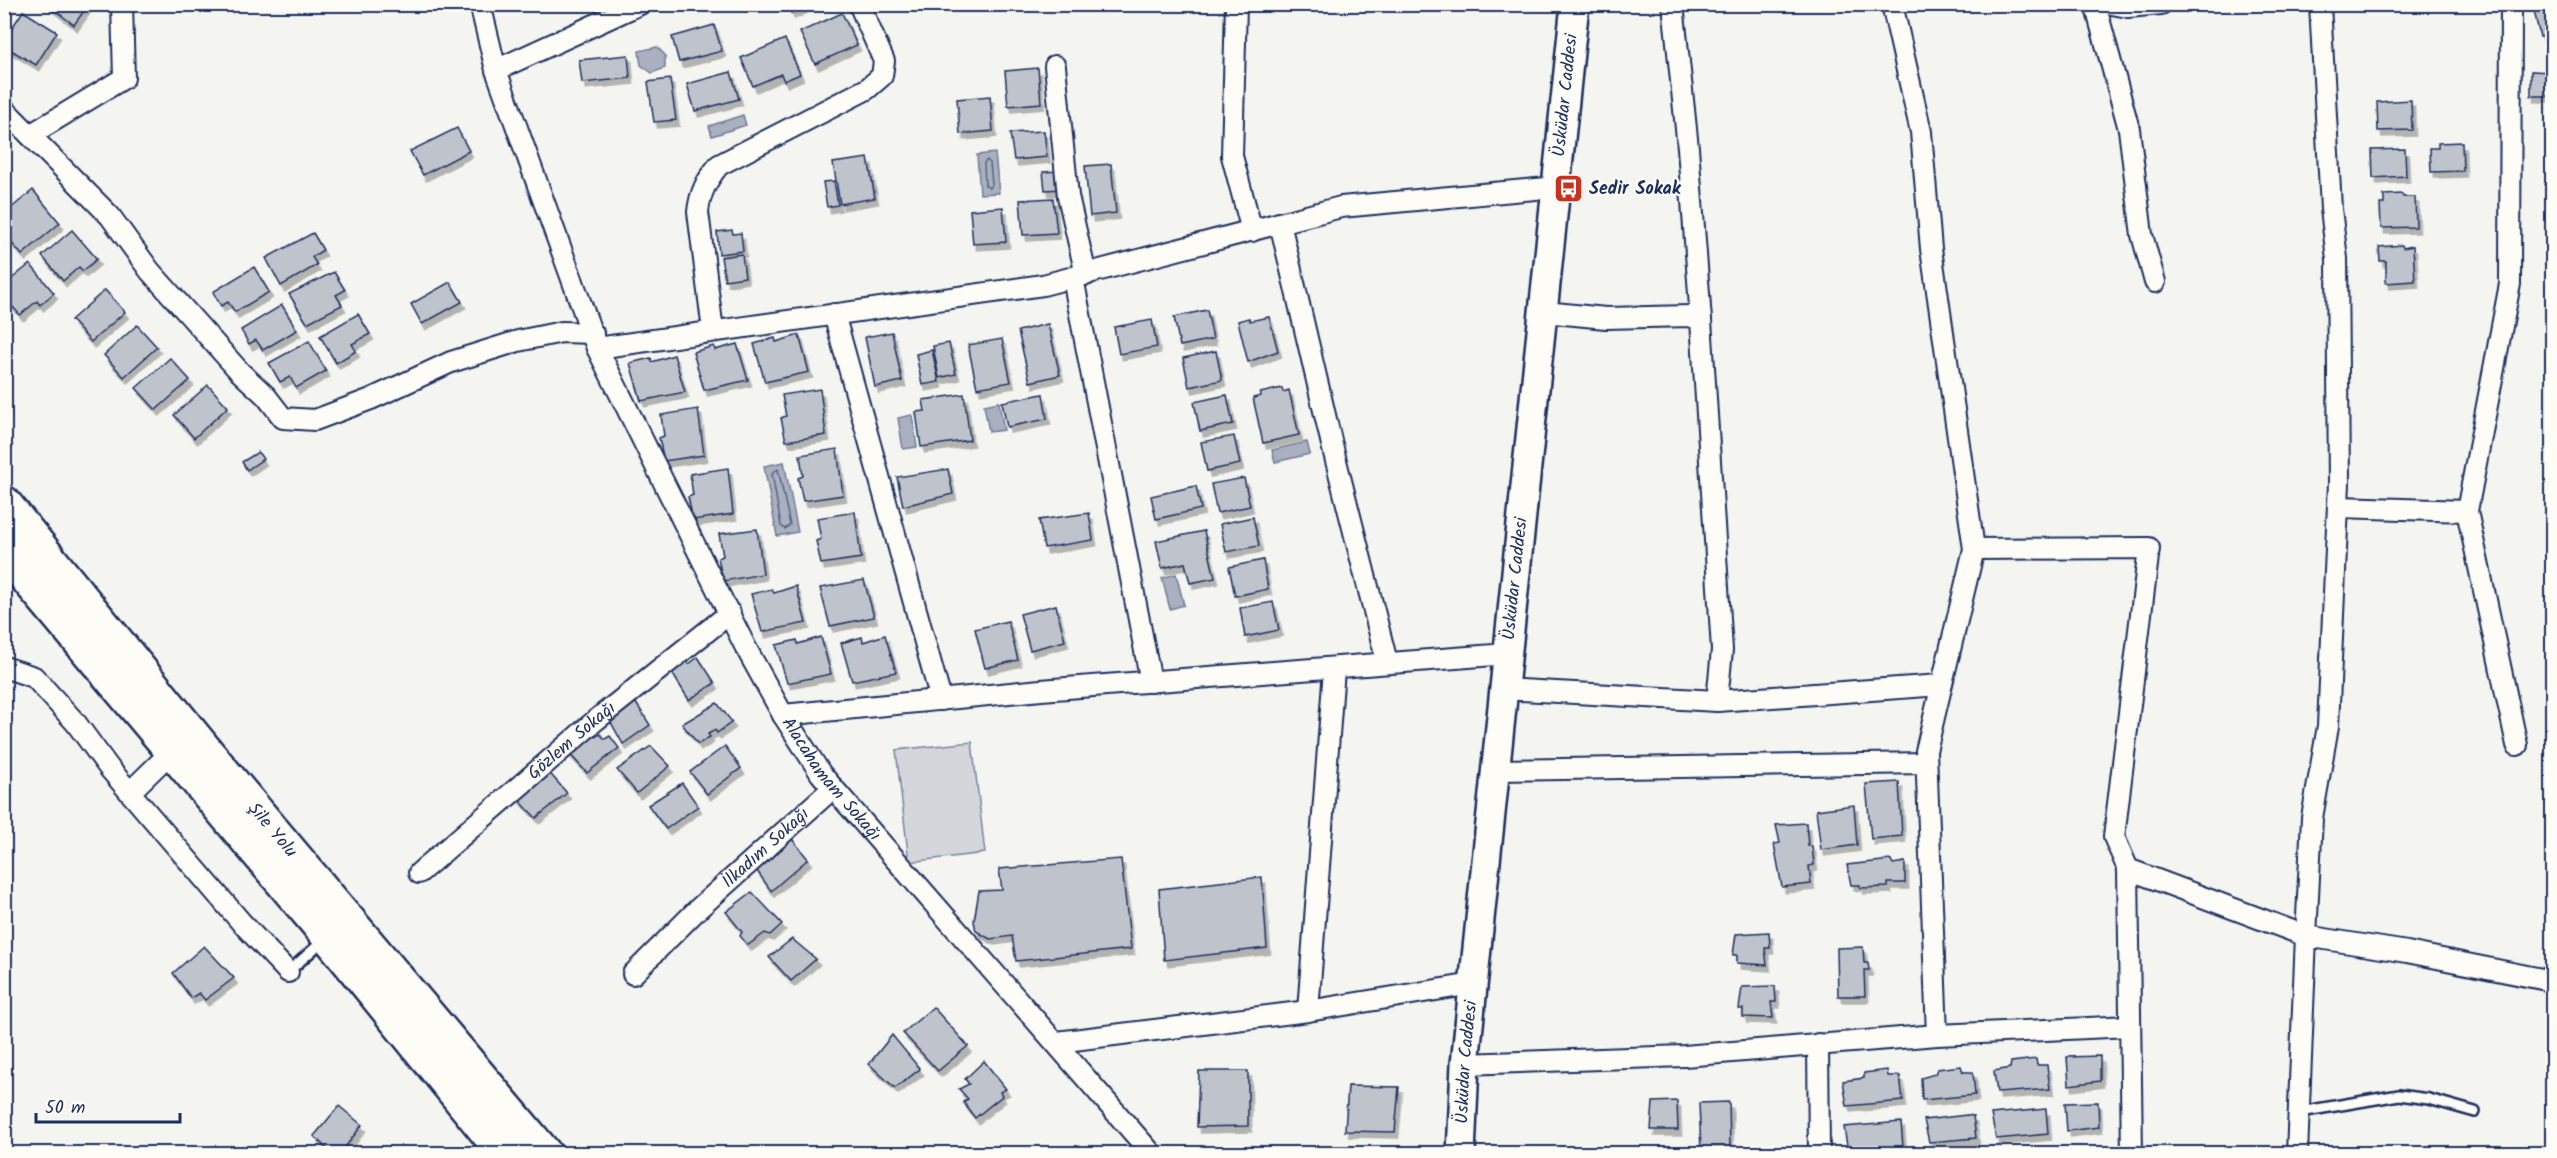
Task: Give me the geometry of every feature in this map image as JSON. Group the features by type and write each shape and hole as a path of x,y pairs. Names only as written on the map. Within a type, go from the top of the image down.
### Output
{"highway":[{"name":"Şile Yolu","path":"4,503 216,764 545,1154"},
{"name":"Şile Yolu","path":"4,551 328,936 505,1154"}],"main road":[{"name":"Üsküdar Caddesi","path":"1461,1154 1465,1064 1575,4"}],"street":[{"path":"30,135 124,78 122,4"},
{"name":"Alacahamam Sokağı","path":"480,4 496,70 595,340 783,715 820,774 1057,1042 1152,1154"},
{"path":"496,70 640,4"},
{"path":"713,331 698,212 706,182 719,165 867,89 882,76 884,60 859,4"},
{"path":"1236,4 1232,156 1252,231"},
{"path":"1673,4 1688,148 1722,650 1717,701"},
{"path":"1892,4 1921,132 1931,249 1974,549 1926,751 1937,1035"},
{"path":"2095,4 2129,129 2142,235 2155,282"},
{"path":"2112,4 2128,7 2161,4"},
{"path":"2297,1154 2312,818 2328,726 2338,507 2337,259 2331,209 2320,4"},
{"path":"2511,4 2510,284 2467,511 2517,745"},
{"path":"1055,66 1068,196 1079,276 1151,682"},
{"path":"4,110 110,216 150,271 284,418 315,420 371,399 451,362 519,341 562,333 595,340 713,331 1043,285 1341,207 1557,187"},
{"path":"1280,223 1333,449 1387,662"},
{"path":"1544,312 1606,318 1690,316 1701,320"},
{"path":"834,314 941,700"},
{"path":"2338,507 2467,511"},
{"path":"1974,549 2150,548 2114,837 2128,869 2132,1154"},
{"name":"Gözlem Sokağı","path":"419,873 596,720 730,613"},
{"path":"783,715 1151,682 1334,669 1387,662 1506,654"},
{"path":"4,667 34,677 76,723 130,792 241,922 288,972"},
{"path":"1308,1011 1334,669"},
{"path":"1503,689 1717,701 1941,685"},
{"path":"130,792 171,752"},
{"path":"1495,771 1926,763"},
{"name":"İlkadım Sokağı","path":"633,974 698,909 833,788"},
{"path":"2128,869 2306,936 2407,952 2553,981"},
{"path":"1057,1042 1308,1011 1473,984"},
{"path":"1465,1064 1684,1056 1937,1035 2130,1026"},
{"path":"1818,1044 1819,1154"}],"lane":[{"path":"288,972 328,936"},
{"path":"2300,1112 2399,1095 2429,1099 2475,1112"}],"shaded area":[{"path":"972,742 985,853 909,862 896,750"}],"water":[{"path":"657,47 665,55 665,68 652,73 641,65 639,51"},
{"path":"743,115 746,125 712,136 709,126"},
{"path":"995,153 999,193 980,194 977,155"},
{"path":"999,402 1004,430 989,432 984,405"},
{"path":"912,415 917,447 903,449 898,418"},
{"path":"1307,442 1310,454 1275,462 1272,450"},
{"path":"784,462 798,532 777,536 764,466"},
{"path":"1176,574 1184,605 1170,609 1162,578"}],"building":[{"path":"47,4 89,4 74,25"},
{"path":"787,4 810,4 791,13"},
{"path":"2552,4 2552,34 2540,37 2533,6"},
{"path":"23,11 57,32 36,65 4,46 4,40"},
{"path":"842,13 857,45 815,64 800,32"},
{"path":"714,25 722,51 679,62 672,37"},
{"path":"785,39 800,74 784,81 781,74 753,86 741,58"},
{"path":"628,55 630,78 582,83 579,60"},
{"path":"1038,68 1041,103 1008,106 1005,71"},
{"path":"2531,71 2552,72 2552,96 2531,96"},
{"path":"731,72 739,99 695,111 687,84"},
{"path":"670,79 676,120 654,122 648,82"},
{"path":"990,96 993,131 960,134 957,99"},
{"path":"2411,100 2412,130 2378,131 2377,102"},
{"path":"457,128 469,151 423,175 410,151"},
{"path":"1044,131 1047,157 1014,160 1010,133"},
{"path":"2462,142 2463,171 2431,172 2430,148 2438,148 2438,143"},
{"path":"2405,149 2406,176 2373,178 2372,150"},
{"path":"868,158 875,198 840,204 833,163"},
{"path":"1111,164 1116,213 1090,216 1085,166"},
{"path":"1060,171 1062,189 1045,190 1043,172"},
{"path":"834,181 838,205 827,207 823,182"},
{"path":"33,190 60,223 22,255 4,234 4,214"},
{"path":"2402,194 2403,197 2415,197 2416,227 2381,228 2380,204 2384,204 2384,195"},
{"path":"1053,198 1057,233 1023,235 1020,200"},
{"path":"1003,207 1006,242 973,244 970,210"},
{"path":"72,230 97,259 83,271 79,267 63,281 42,256"},
{"path":"732,230 733,234 741,233 743,251 719,254 717,232"},
{"path":"313,233 323,250 312,257 317,265 281,286 266,258"},
{"path":"2402,245 2403,248 2413,246 2415,281 2386,283 2386,261 2380,261 2379,247"},
{"path":"742,254 745,277 725,280 721,257"},
{"path":"30,264 54,293 40,305 37,301 20,315 4,297 4,285"},
{"path":"254,267 269,292 235,312 228,302 221,306 213,292"},
{"path":"334,272 345,290 336,295 342,305 307,323 289,294"},
{"path":"450,282 462,302 422,324 411,304"},
{"path":"105,290 125,312 91,342 71,320"},
{"path":"282,305 297,330 263,350 256,340 249,344 241,330"},
{"path":"1207,310 1213,339 1180,346 1174,317"},
{"path":"358,314 370,334 352,344 356,351 336,363 320,336"},
{"path":"1269,317 1278,351 1248,362 1238,321"},
{"path":"1152,320 1157,347 1119,354 1114,327"},
{"path":"1048,324 1060,375 1030,382 1018,331"},
{"path":"137,325 157,347 124,377 104,355"},
{"path":"892,332 902,381 875,387 865,337"},
{"path":"799,335 809,372 765,382 754,344 775,338 776,342"},
{"path":"1002,339 1011,382 977,388 968,345"},
{"path":"309,341 326,371 296,388 290,377 280,382 269,363"},
{"path":"949,343 956,374 939,378 933,346"},
{"path":"737,344 748,380 704,390 693,352 714,346 715,350"},
{"path":"932,350 939,382 922,385 916,354"},
{"path":"1216,351 1222,380 1189,387 1183,358"},
{"path":"674,355 685,392 641,401 630,363 651,358 652,362"},
{"path":"170,358 190,380 156,410 136,388"},
{"path":"208,385 228,407 194,438 174,415"},
{"path":"1282,388 1283,392 1289,390 1299,435 1263,443 1253,398 1261,396 1260,393"},
{"path":"820,389 826,435 786,441 781,418 786,416 782,395"},
{"path":"964,394 970,440 921,447 916,412 925,411 923,400"},
{"path":"1043,394 1047,419 1007,427 1002,402"},
{"path":"1227,395 1233,424 1200,431 1194,402"},
{"path":"698,409 704,455 664,461 659,438 664,436 661,415"},
{"path":"1234,436 1240,464 1207,471 1201,442"},
{"path":"837,449 843,495 803,501 798,478 803,476 800,455"},
{"path":"258,452 263,459 247,470 242,462"},
{"path":"728,468 733,514 693,520 688,497 693,495 690,474"},
{"path":"948,469 953,494 903,506 897,477"},
{"path":"1244,478 1250,506 1217,513 1211,484"},
{"path":"1196,486 1201,509 1156,519 1151,496"},
{"path":"855,512 861,558 821,564 816,541 821,539 817,518"},
{"path":"1089,513 1093,540 1044,548 1039,520"},
{"path":"1253,517 1259,546 1226,552 1220,524"},
{"path":"757,529 763,574 723,581 718,558 723,556 719,534"},
{"path":"1204,531 1215,578 1190,583 1185,563 1162,568 1156,541"},
{"path":"1263,560 1268,589 1235,596 1229,567"},
{"path":"864,580 874,617 830,626 820,588"},
{"path":"796,586 806,623 762,632 751,594 772,589 774,593"},
{"path":"1273,602 1279,630 1245,637 1240,608"},
{"path":"1056,605 1065,641 1030,650 1020,614"},
{"path":"1008,621 1018,660 985,668 975,629"},
{"path":"885,635 896,672 852,681 841,643 862,637 863,642"},
{"path":"821,637 831,674 787,683 776,645 797,640 798,644"},
{"path":"698,657 715,683 689,700 672,673 687,660 689,664"},
{"path":"634,700 650,725 623,744 608,717"},
{"path":"717,703 732,722 717,733 715,730 708,734 710,737 698,744 682,724"},
{"path":"592,731 595,737 600,734 605,739 610,736 619,748 587,773 567,751"},
{"path":"651,746 670,766 637,793 617,770"},
{"path":"725,746 741,768 707,794 690,772"},
{"path":"546,769 567,793 536,818 516,797"},
{"path":"1899,782 1902,836 1871,839 1866,784"},
{"path":"682,783 698,806 666,829 648,805"},
{"path":"1854,805 1857,845 1821,850 1816,810"},
{"path":"1806,823 1808,846 1812,846 1814,865 1809,866 1811,884 1782,887 1774,844 1780,843 1776,825"},
{"path":"792,839 808,859 771,891 755,868"},
{"path":"1121,859 1131,949 1016,961 1012,936 990,939 976,931 974,921 979,891 1002,890 999,869"},
{"path":"1891,860 1893,864 1905,862 1905,883 1888,883 1888,887 1860,888 1860,885 1851,885 1847,865"},
{"path":"1262,877 1267,948 1164,960 1159,889"},
{"path":"752,892 782,924 770,935 765,933 748,945 740,936 742,932 726,912"},
{"path":"1769,932 1770,948 1765,948 1767,965 1737,963 1737,955 1733,955 1736,934"},
{"path":"792,939 816,959 791,981 769,957"},
{"path":"204,946 234,978 205,1000 199,993 191,998 173,973"},
{"path":"1863,947 1864,963 1868,963 1869,970 1864,970 1865,996 1838,996 1837,948"},
{"path":"1775,986 1776,1002 1771,1002 1773,1018 1743,1017 1743,1009 1739,1009 1742,987"},
{"path":"933,1007 968,1046 938,1071 903,1033"},
{"path":"892,1035 920,1069 895,1088 869,1064"},
{"path":"2100,1056 2100,1081 2069,1085 2067,1057"},
{"path":"2036,1059 2037,1065 2047,1065 2050,1089 1997,1093 1994,1071 2010,1068 2011,1062"},
{"path":"984,1061 1006,1089 1000,1092 1002,1096 975,1118 963,1102 968,1099 959,1089 969,1084 965,1079"},
{"path":"1961,1066 1963,1072 1973,1072 1975,1095 1922,1100 1921,1078 1935,1074 1937,1069"},
{"path":"1887,1070 1888,1076 1900,1076 1903,1101 1847,1106 1843,1081 1864,1078 1864,1073"},
{"path":"1199,1071 1248,1071 1248,1126 1197,1127"},
{"path":"1348,1086 1399,1087 1395,1132 1345,1131"},
{"path":"1677,1101 1678,1130 1651,1130 1653,1102"},
{"path":"1729,1102 1730,1149 1701,1151 1699,1103"},
{"path":"2098,1102 2099,1127 2067,1131 2065,1103"},
{"path":"339,1106 362,1125 340,1154 332,1154 314,1136"},
{"path":"2046,1109 2048,1134 1996,1139 1991,1114"},
{"path":"1973,1116 1976,1138 1929,1142 1924,1120"},
{"path":"1901,1122 1903,1147 1848,1152 1844,1127"},
{"path":"1344,1148 1399,1150 1399,1154 1344,1154"}],"waterway":[{"path":"2552,513 2552,576"}],"place":[{"name":"Sedir Sokak","path":"1568,189"}]}
